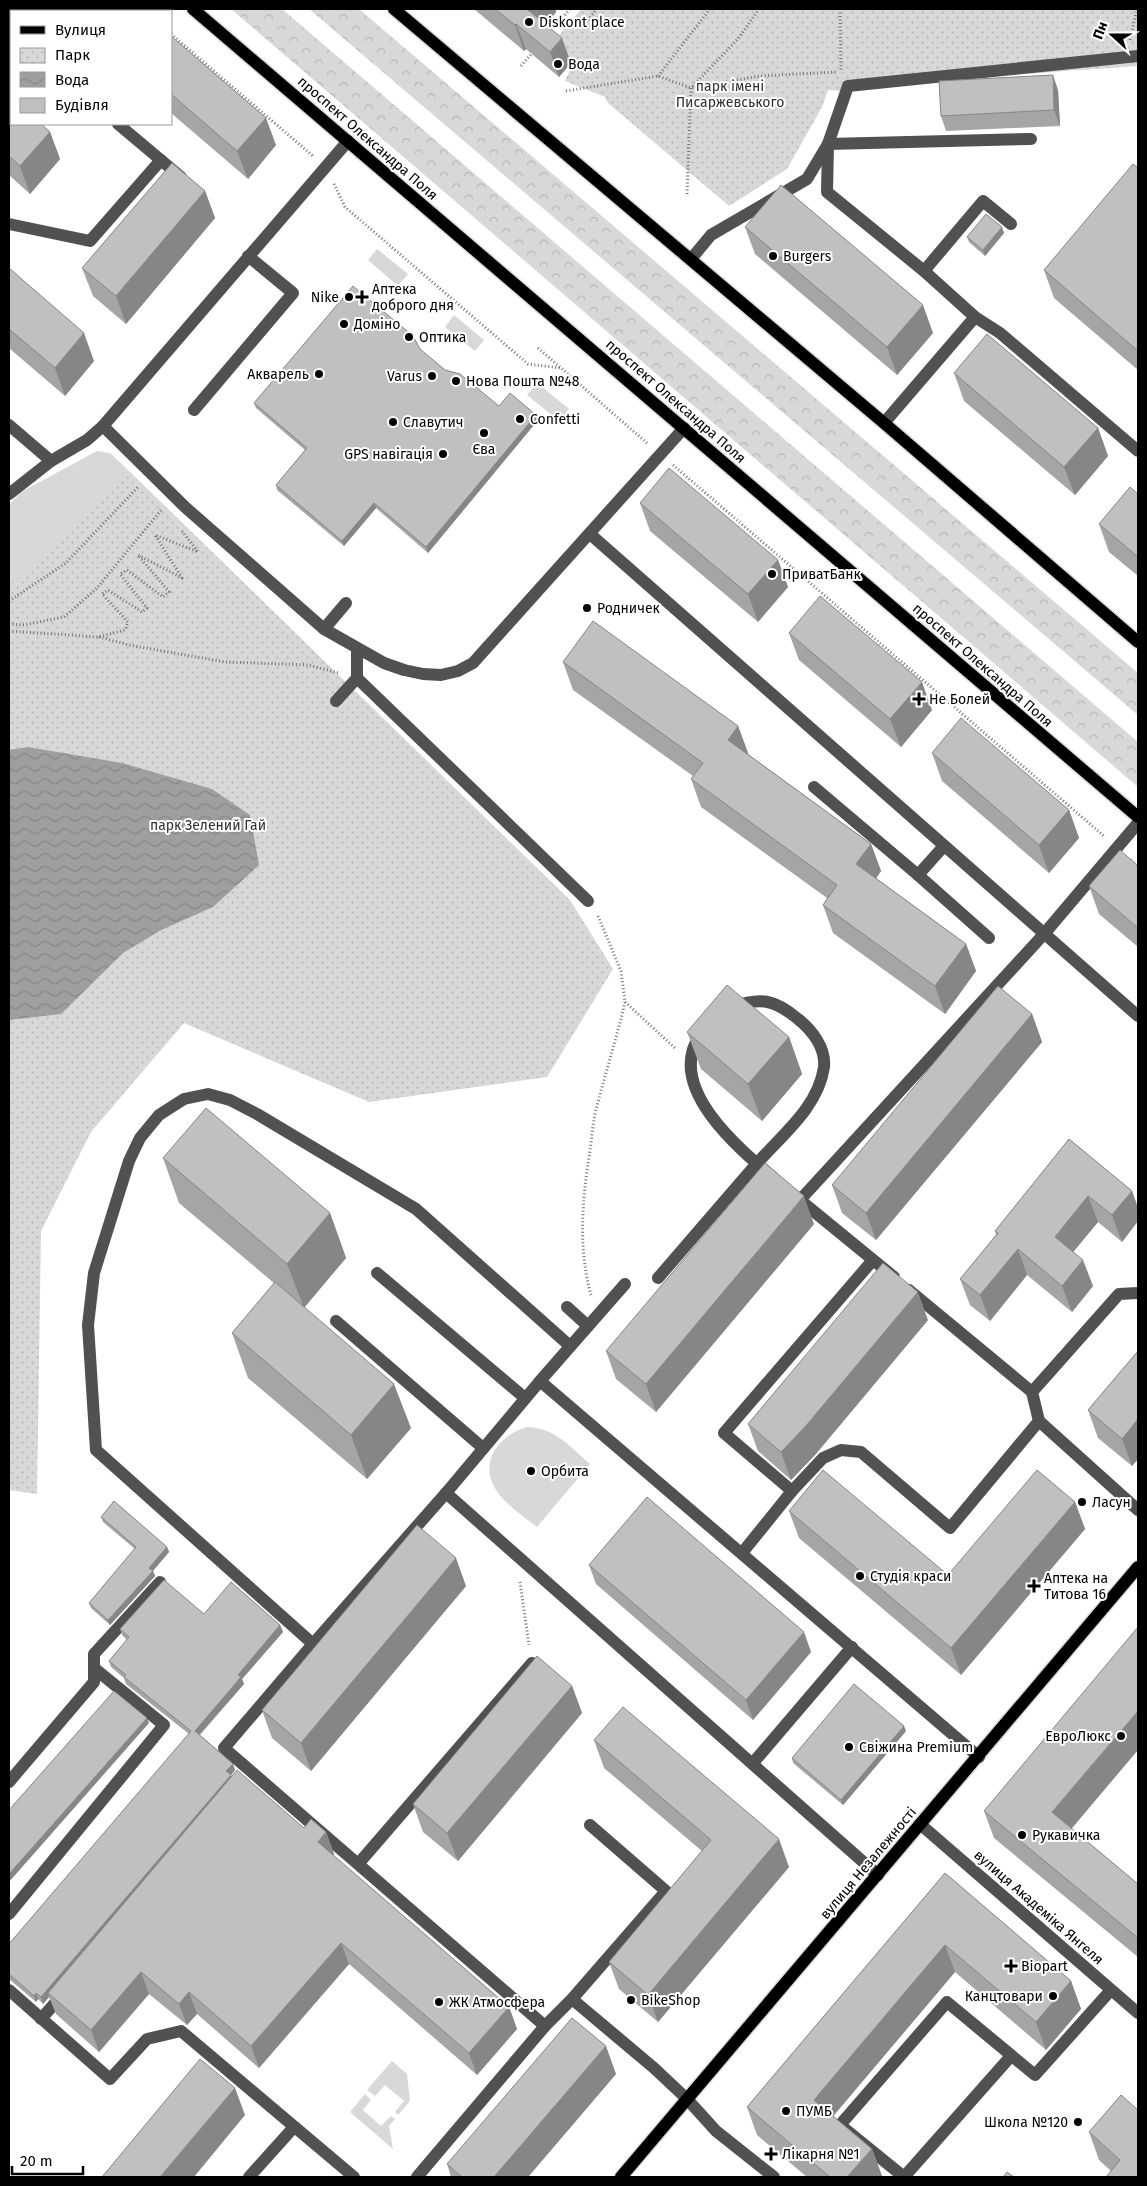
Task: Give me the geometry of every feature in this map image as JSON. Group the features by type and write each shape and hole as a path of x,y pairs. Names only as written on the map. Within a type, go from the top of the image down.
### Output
{"main road":[{"name":"проспект Олександра Поля","path":"194,9 1138,817"},
{"path":"394,9 884,423 1138,642"},
{"name":"вулиця Незалежності","path":"620,2177 1137,1571"}],"street":[{"path":"691,259 711,235 807,179 828,144 848,86 1132,57"},
{"path":"119,125 181,177"},
{"path":"828,144 1031,139"},
{"path":"9,494 50,462 87,440 103,426 348,141"},
{"path":"828,144 827,192 924,271 975,317 1000,333 1136,446"},
{"path":"9,224 90,241 161,160"},
{"path":"924,271 983,201 1012,224"},
{"path":"194,410 293,293 248,256"},
{"path":"884,423 975,317"},
{"path":"9,425 50,462"},
{"path":"103,426 185,507 324,629 384,663 414,672 441,675 458,671 473,663 684,428"},
{"path":"590,534 1138,1016"},
{"path":"324,629 346,603"},
{"path":"336,701 357,678 357,649"},
{"path":"357,678 588,901"},
{"path":"814,787 989,938"},
{"path":"800,1200 1044,934 1138,824"},
{"path":"918,875 944,846"},
{"path":"658,1278 757,1164 802,1116 818,1088 824,1065 822,1047 805,1024 787,1010 767,1000 750,1000 724,1012"},
{"path":"708,1025 698,1037 689,1062 693,1083 706,1110 757,1164 1032,1392 1039,1421 1138,1510"},
{"path":"313,1644 96,1450 88,1325 94,1273 129,1161 140,1138 159,1115 184,1099 208,1094 230,1100 257,1114 416,1209 570,1346"},
{"path":"792,1491 724,1433 872,1260"},
{"path":"377,1273 525,1398"},
{"path":"545,2026 224,1748 625,1284"},
{"path":"1032,1392 1119,1294 1138,1293"},
{"path":"567,1308 588,1326"},
{"path":"336,1321 483,1448"},
{"path":"540,1381 979,1757"},
{"path":"742,1553 792,1491 823,1458 841,1450 861,1452 950,1528 1039,1421"},
{"path":"446,1493 878,1875"},
{"path":"9,1782 94,1682 94,1654 160,1582"},
{"path":"753,1764 852,1647"},
{"path":"359,1863 532,1663"},
{"path":"9,1914 164,1725 94,1668"},
{"name":"вулиця Академіка Янгеля","path":"920,1824 1138,2013"},
{"path":"417,2177 545,2026 572,1999 666,1891 590,1825"},
{"path":"42,2019 73,1982"},
{"path":"9,1990 110,2079 147,2040 181,2031 211,2063 294,2126 354,2177"},
{"path":"1011,2056 904,2177 840,2125 947,2002 1035,2076 1111,1990"},
{"path":"572,1999 687,2099 716,2131 774,2177"},
{"path":"249,2177 294,2126"}],"path":[{"path":"550,32 570,9"},
{"path":"556,25 582,27 597,9"},
{"path":"658,76 710,9"},
{"path":"687,194 691,88 738,39 759,9"},
{"path":"838,80 841,72 840,9"},
{"path":"1132,57 1137,9"},
{"path":"521,66 538,46"},
{"path":"566,91 658,76 691,88 760,76 841,72"},
{"path":"538,348 561,368"},
{"path":"9,601 66,563 132,495"},
{"path":"98,637 125,630 128,622 102,594 108,590 142,612 147,608 120,574 127,570 163,597 169,592 138,555 182,578 155,535 198,552 174,521 185,507"},
{"path":"9,624 24,625 64,617 97,588 163,508"},
{"path":"9,631 98,637 129,645 225,662 308,665 357,678"},
{"path":"588,901 600,920 621,971 625,1002 615,1048 597,1107 586,1176 581,1226 585,1273 596,1316"},
{"path":"625,1002 689,1062"},
{"path":"516,1554 532,1663"}],"green space":[{"path":"231,9 282,9 1138,742 1138,787"},
{"path":"309,9 359,9 1138,673 1138,715"},
{"name":"парк імені Писаржевського","path":"581,9 1138,9 1138,66 878,84 841,91 828,90 822,107 787,169 729,206 608,103 605,97 565,81 573,63 551,45"},
{"path":"377,249 408,274 398,286 368,260"},
{"path":"454,315 484,340 475,351 445,327"},
{"path":"537,383 569,409 559,421 527,395"},
{"path":"97,451 110,453 127,469 76,536 9,592 9,504 23,491"},
{"name":"парк Зелений Гай","path":"127,469 570,900 613,969 547,1077 369,1102 184,1023 91,1132 41,1231 37,1494 9,1490 9,585 48,555"},
{"path":"527,1427 537,1428 554,1434 590,1464 537,1527 515,1510 500,1495 491,1480 489,1469 494,1451 500,1443 508,1436"},
{"path":"392,2061 407,2074 410,2101 398,2115 395,2112 404,2101 385,2085 375,2096 367,2090"},
{"path":"365,2094 371,2100 363,2110 381,2126 391,2116 395,2119 389,2126 393,2149 350,2112"}],"water":[{"path":"28,747 122,763 212,789 250,815 259,865 213,907 161,930 123,953 61,1014 9,1020 9,750"}],"building":[{"path":"72,9 140,10 73,10"},
{"path":"495,9 529,9 562,38 550,52"},
{"path":"172,37 266,118 237,151 172,95"},
{"path":"1053,75 1054,110 941,116 939,81"},
{"path":"9,96 10,125 42,125 50,132 20,166 9,156"},
{"path":"172,163 205,191 116,296 82,268"},
{"path":"1133,164 1138,168 1138,351 1044,270"},
{"path":"781,185 923,305 887,347 745,227"},
{"path":"986,214 1002,227 983,250 967,237"},
{"path":"9,268 84,333 55,368 9,329"},
{"name":"Славутич","path":"353,286 413,336 420,349 445,370 460,374 499,406 510,393 536,415 426,547 374,503 342,541 276,485 307,448 254,403"},
{"path":"987,334 1098,428 1064,467 954,373"},
{"path":"669,468 778,560 748,594 640,503"},
{"path":"1130,487 1138,494 1138,557 1099,524"},
{"path":"820,596 922,682 890,719 789,633"},
{"path":"593,621 738,726 728,740 871,844 856,864 966,944 935,986 823,905 837,885 691,779 703,763 563,662"},
{"path":"961,718 1069,810 1039,845 932,753"},
{"path":"1120,850 1138,866 1138,928 1089,886"},
{"path":"727,985 789,1037 748,1084 687,1032"},
{"path":"998,986 1032,1014 866,1213 832,1185"},
{"path":"206,1108 330,1213 287,1264 163,1158"},
{"path":"1069,1139 1132,1191 1112,1215 1088,1196 1055,1237 1083,1260 1062,1286 1018,1249 980,1295 960,1279 998,1233 995,1231"},
{"path":"765,1163 804,1196 646,1384 606,1351"},
{"path":"883,1263 918,1292 805,1427 781,1452 748,1424"},
{"path":"275,1282 394,1384 351,1435 232,1333"},
{"path":"1138,1351 1138,1419 1122,1439 1088,1410"},
{"path":"823,1470 948,1575 1037,1470 1075,1502 951,1648 789,1511"},
{"path":"647,1497 804,1632 746,1700 589,1565"},
{"path":"114,1501 167,1547 149,1568 153,1571 108,1620 89,1603 136,1547 101,1517"},
{"path":"417,1525 456,1558 301,1743 262,1710"},
{"path":"164,1580 204,1614 231,1582 280,1625 238,1675 241,1677 195,1731 233,1764 226,1771 231,1775 41,1997 36,1993 34,1996 9,1974 9,1944 191,1731 124,1677 126,1675 109,1661 129,1637 120,1629"},
{"path":"1138,1627 1138,1711 1052,1812 1138,1884 1138,1938 984,1811"},
{"path":"537,1656 572,1686 447,1833 413,1804"},
{"name":"Свіжина Premium","path":"854,1684 904,1726 841,1800 792,1758"},
{"path":"114,1691 147,1718 9,1874 9,1810"},
{"path":"623,1707 779,1839 648,1995 609,1962 711,1840 594,1740"},
{"path":"237,1770 304,1828 311,1819 326,1832 318,1842 509,2007 469,2053 341,1943 251,2046 189,1992 179,2004 141,1972 91,2030 48,1993"},
{"path":"945,1873 1071,1981 1036,2022 945,1945 814,2100 872,2149 847,2177 830,2177 747,2107"},
{"path":"572,2018 606,2046 494,2177 462,2177 447,2164"},
{"path":"200,2059 235,2088 160,2177 102,2177"},
{"path":"1121,2095 1138,2110 1138,2177 1106,2177 1120,2160 1089,2132"},
{"path":"1007,2172 1014,2177 1003,2177"}],"place":[{"name":"Diskont place","path":"529,22"},
{"name":"Вода","path":"558,64"},
{"name":"Burgers","path":"773,256"},
{"name":"Nike","path":"349,297"},
{"name":"Аптека доброго дня","path":"362,297"},
{"name":"Доміно","path":"344,324"},
{"name":"Оптика","path":"409,337"},
{"name":"Акварель","path":"319,374"},
{"name":"Varus","path":"432,376"},
{"name":"Нова Пошта №48","path":"456,381"},
{"name":"Confetti","path":"520,419"},
{"name":"Славутич","path":"393,422"},
{"name":"Єва","path":"484,433"},
{"name":"GPS навігація","path":"443,454"},
{"name":"ПриватБанк","path":"772,574"},
{"name":"Родничек","path":"587,608"},
{"name":"Не Болей","path":"919,699"},
{"name":"Орбита","path":"531,1471"},
{"name":"Ласун","path":"1082,1502"},
{"name":"Студія краси","path":"860,1576"},
{"name":"Аптека на Титова 16","path":"1034,1586"},
{"name":"ЕвроЛюкс","path":"1121,1736"},
{"name":"Свіжина Premium","path":"849,1747"},
{"name":"Рукавичка","path":"1022,1835"},
{"name":"Biopart","path":"1011,1966"},
{"name":"Канцтовари","path":"1053,1996"},
{"name":"BikeShop","path":"631,2000"},
{"name":"ЖК Атмосфера","path":"439,2002"},
{"name":"ПУМБ","path":"786,2111"},
{"name":"Школа №120","path":"1078,2122"},
{"name":"Лікарня №1","path":"771,2154"}]}
